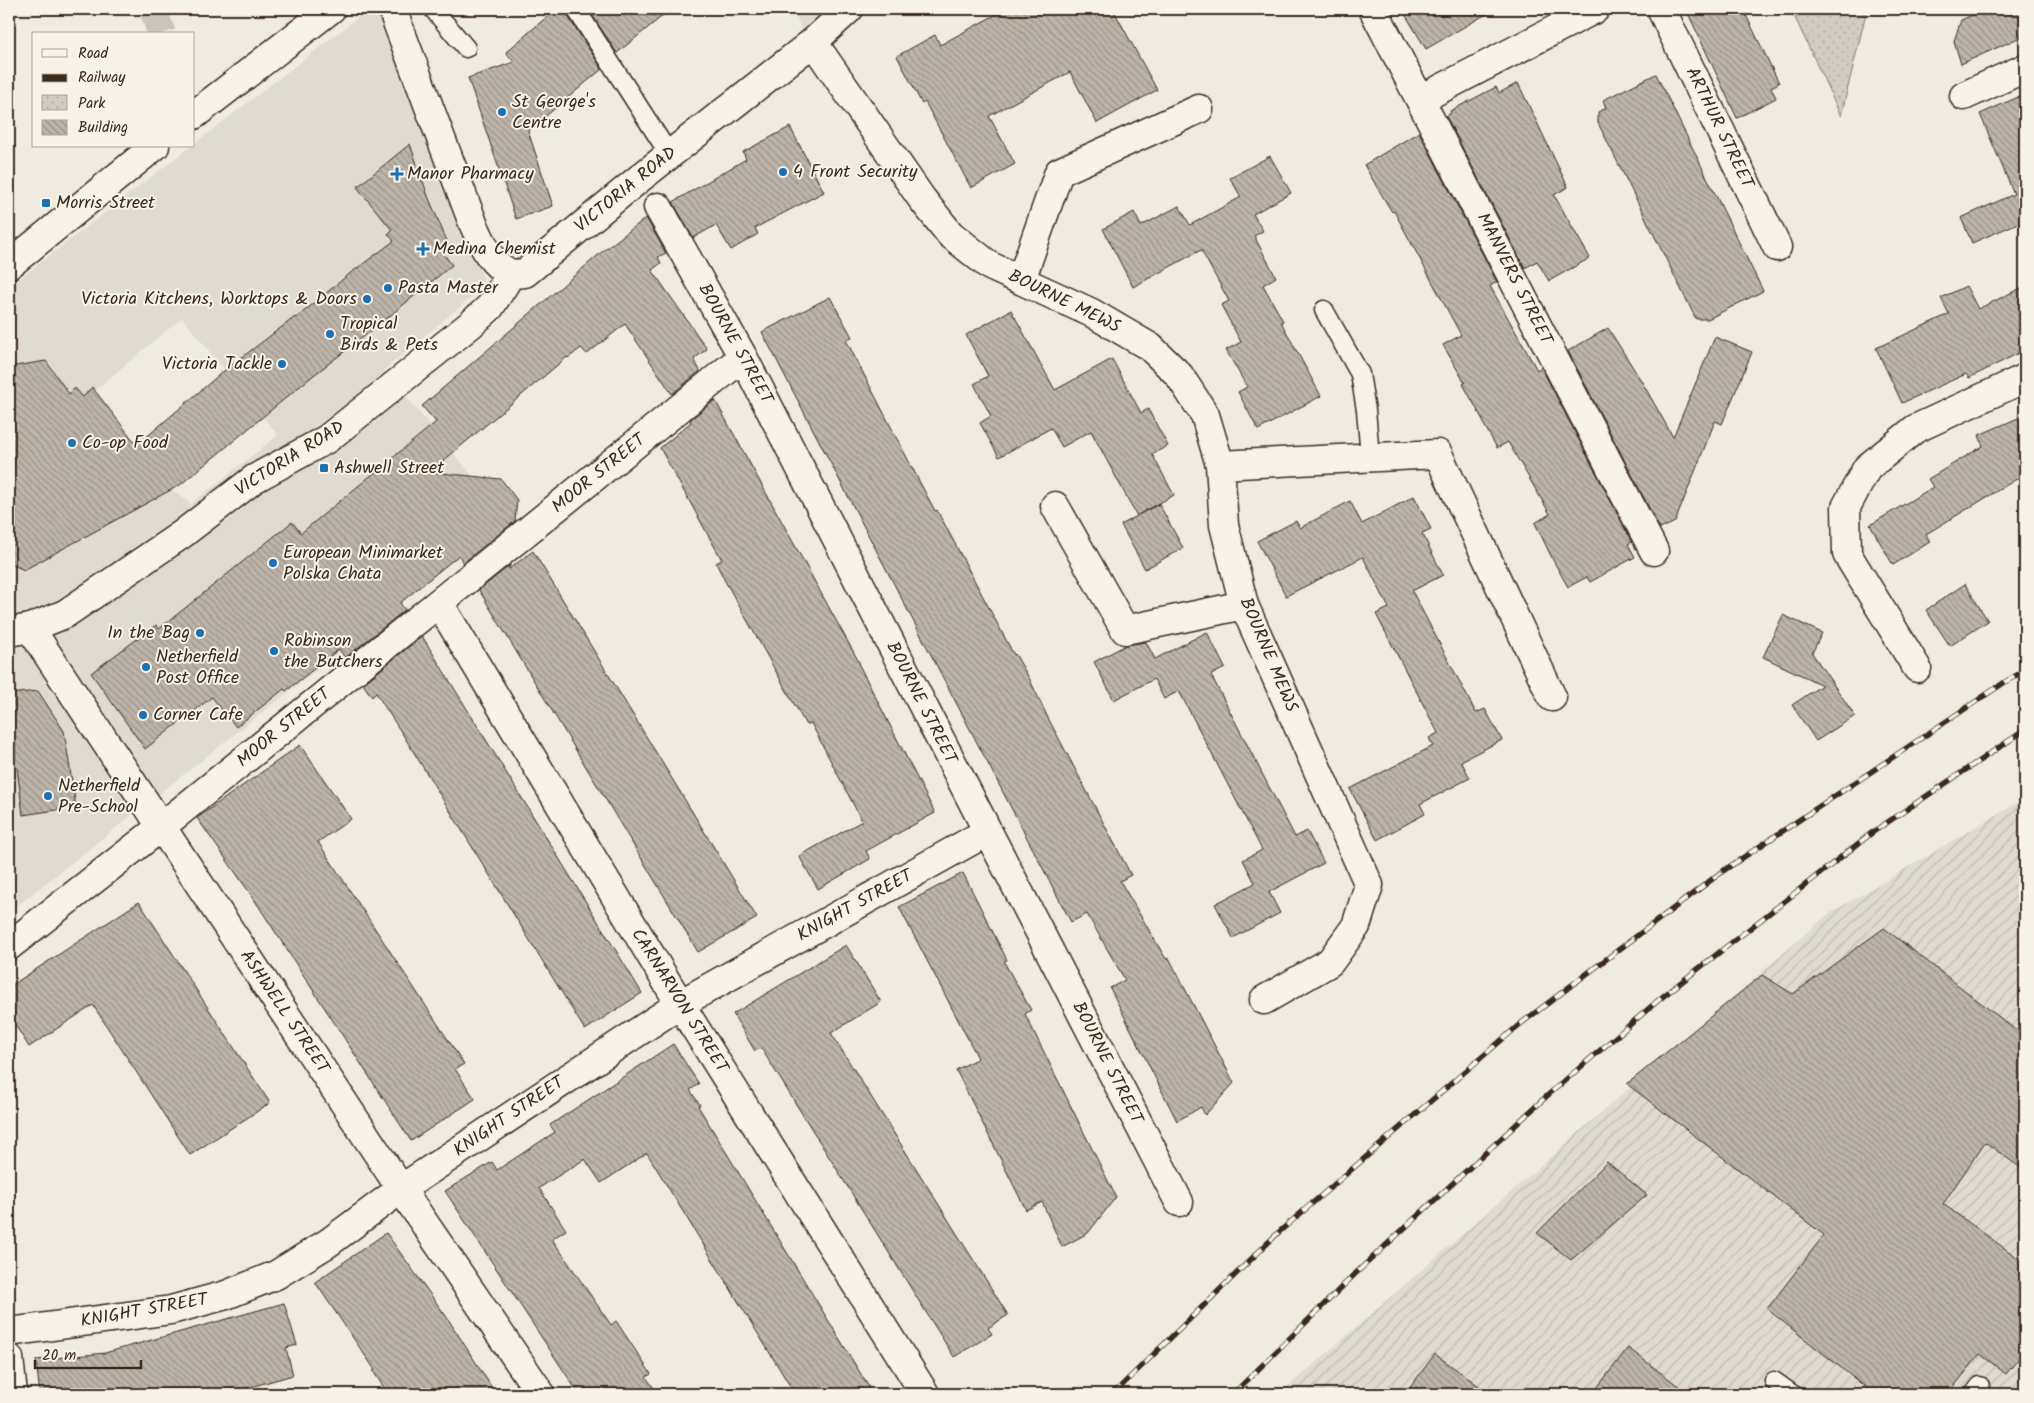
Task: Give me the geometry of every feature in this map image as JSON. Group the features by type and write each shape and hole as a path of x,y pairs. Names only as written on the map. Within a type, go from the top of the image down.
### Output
{"street":[{"path":"195,114 332,9"},
{"path":"392,9 473,223 485,249 502,269 511,274"},
{"name":"VICTORIA ROAD","path":"19,630 65,614 181,535 254,479 327,439 470,325 490,307 511,274 525,274 669,154 813,42 849,9"},
{"name":"MANVERS STREET","path":"1373,9 1654,551"},
{"path":"1421,100 1594,9"},
{"name":"ARTHUR STREET","path":"1661,9 1777,247"},
{"name":"BOURNE MEWS","path":"813,42 922,199 950,234 990,266 1092,312 1150,347 1179,375 1205,415 1220,465 1224,525 1244,605 1369,885 1356,926 1330,962 1264,1000"},
{"path":"1964,96 2025,68"},
{"path":"1021,280 1059,172 1199,109"},
{"path":"9,265 153,148"},
{"name":"BOURNE STREET","path":"658,207 744,357 1179,1202"},
{"name":"MOOR STREET","path":"9,946 161,827 744,357"},
{"path":"1917,668 1847,554 1846,507 1868,468 1915,429 2025,378"},
{"path":"1220,465 1438,454 1552,697"},
{"path":"1055,506 1125,630 1244,605"},
{"name":"CARNARVON STREET","path":"439,603 680,1004 926,1394"},
{"name":"ASHWELL STREET","path":"19,630 161,827 541,1394"},
{"name":"KNIGHT STREET","path":"9,1332 171,1310 226,1295 276,1275 328,1243 402,1189 680,1004 987,832"},
{"path":"9,1358 12,1394"}],"lane":[{"path":"433,9 466,48"},
{"path":"576,9 669,154"},
{"path":"1324,310 1360,374 1370,457"},
{"path":"1774,1381 1792,1394"}],"shaded area":[{"path":"369,9 375,9 486,285 384,370 507,517 352,642 9,912 9,287 188,148 195,148 195,143","holes":["182,318 278,435 191,504 171,489 95,390"]},
{"path":"793,9 829,9 802,30"},
{"path":"2025,798 2025,1394 1280,1394 1827,915"}],"green space":[{"path":"1791,9 1867,9 1841,116"}],"building":[{"name":"St George's Centre","path":"556,9 565,9 602,69 528,131 553,206 516,219 468,78 514,62 506,52"},
{"path":"588,9 671,9 617,53"},
{"path":"1006,9 1113,9 1157,90 1097,123 1070,72 989,116 1015,164 971,188 925,102 922,104 897,56 935,35 940,45"},
{"path":"1402,9 1495,9 1426,49"},
{"path":"1686,9 1743,9 1779,83 1771,87 1776,98 1737,118"},
{"path":"1986,9 2025,9 2025,35 1961,64 1954,41 1961,20"},
{"path":"1656,74 1763,291 1708,319 1696,319 1598,123 1598,112 1606,108 1603,100"},
{"path":"1518,83 1568,187 1554,195 1590,258 1549,281 1537,261 1525,268 1446,116 1451,113 1450,111 1496,87 1499,93"},
{"path":"2025,94 2025,220 1972,243 1961,218 2014,194 1980,114"},
{"path":"790,127 824,192 755,228 758,234 731,250 716,225 693,238 673,202 746,159 743,152"},
{"path":"1419,132 1497,282 1490,286 1537,370 1541,367 1632,542 1628,544 1635,557 1590,582 1587,577 1568,587 1554,562 1535,523 1550,514 1508,442 1497,448 1483,423 1463,384 1465,383 1443,345 1461,335 1394,211 1392,212 1364,165"},
{"path":"410,144 428,196 449,246 443,253 452,265 180,485 24,570 9,563 9,367 46,361 69,394 75,388 83,397 92,387 137,445 220,374 296,318 348,275 394,241 388,234 392,230 357,187"},
{"path":"1270,156 1291,193 1253,214 1263,231 1254,236 1276,277 1263,285 1321,396 1258,430 1238,392 1247,387 1226,350 1241,342 1221,305 1229,301 1201,250 1133,287 1103,229 1134,212 1141,226 1179,206 1190,225 1241,197 1230,178"},
{"path":"646,218 666,253 658,257 661,263 652,270 707,349 694,359 700,371 672,394 625,324 587,354 581,348 567,357 430,472 501,479 517,500 515,521 463,563 459,555 400,603 405,610 345,658 339,649 236,727 212,697 145,749 91,673 156,625 159,629 292,522 301,533 436,422 422,406 603,251"},
{"path":"1966,286 1978,309 2025,286 2025,350 1969,378 1966,374 1902,403 1876,348 1949,314 1941,298"},
{"path":"830,297 852,337 846,340 918,479 935,511 937,510 1014,655 1029,678 1048,718 1131,875 1120,881 1166,959 1169,958 1234,1083 1205,1115 1201,1107 1177,1121 1110,988 1125,980 1087,914 1071,922 762,332"},
{"path":"1011,310 1055,390 1112,359 1141,413 1148,409 1168,446 1152,454 1174,495 1138,515 1159,504 1183,548 1145,569 1121,525 1137,516 1091,431 1062,447 1051,428 999,457 980,423 991,416 974,384 988,376 966,335"},
{"path":"1608,328 1642,382 1673,437 1715,337 1752,352 1722,424 1715,421 1675,522 1660,529 1568,351"},
{"path":"715,400 860,664 935,813 866,851 870,859 818,889 799,856 862,821 811,723 806,725 724,579 716,563 722,560 660,448"},
{"path":"2025,415 2025,474 1926,534 1930,542 1893,565 1870,525 1933,487 1928,479 1983,446 1979,435"},
{"path":"1414,496 1431,529 1422,533 1443,575 1412,591 1476,713 1485,709 1502,740 1461,761 1470,778 1420,804 1425,814 1377,840 1350,789 1433,746 1429,738 1438,733 1376,614 1389,608 1363,557 1286,596 1257,541 1296,521 1300,528 1350,501 1362,524"},
{"path":"533,551 757,918 698,952 479,590 510,565 509,569"},
{"path":"1965,584 1988,621 1950,646 1926,610"},
{"path":"1783,615 1822,633 1812,653 1855,716 1816,741 1792,705 1822,685 1763,657"},
{"path":"1207,632 1225,668 1211,675 1295,837 1307,831 1324,863 1269,892 1280,913 1233,938 1215,904 1255,883 1243,860 1262,850 1179,691 1164,699 1154,679 1114,700 1094,662 1126,645 1146,642 1155,659"},
{"path":"422,636 642,993 585,1030 405,738 376,693 372,697 363,684"},
{"path":"38,691 64,731 76,807 23,815 17,768 9,769 9,694"},
{"path":"300,745 351,819 318,842 464,1064 455,1069 475,1099 411,1141 252,896 197,818"},
{"path":"963,873 1007,960 1004,962 1031,1010 1025,1014 1116,1197 1088,1233 1062,1247 1042,1202 1026,1210 956,1070 978,1058 899,907"},
{"path":"139,902 270,1103 190,1155 93,1005 29,1047 9,1015 9,987"},
{"path":"1884,928 2025,1037 2025,1171 1985,1142 1943,1204 2025,1263 2025,1351 2006,1374 1980,1354 1948,1394 1874,1394 1767,1309 1824,1235 1627,1084 1762,975 1793,994"},
{"path":"846,945 881,1002 831,1033 1008,1315 988,1328 992,1334 954,1357 761,1048 755,1051 733,1014"},
{"path":"673,1044 699,1084 690,1090 700,1105 698,1106 873,1394 795,1394 647,1153 601,1183 585,1159 539,1188 566,1230 552,1239 611,1325 616,1321 651,1374 646,1377 658,1394 579,1394 445,1191 492,1162 497,1170 555,1132 550,1125"},
{"path":"1607,1162 1647,1195 1571,1260 1537,1233"},
{"path":"386,1233 446,1316 496,1394 388,1394 373,1371 375,1370 315,1282"},
{"path":"284,1303 297,1345 286,1348 293,1375 226,1394 40,1394 36,1360 105,1353"},
{"path":"1628,1348 1689,1394 1592,1394"},
{"path":"1435,1354 1490,1394 1405,1394"}],"tunnel":[{"path":"153,9 161,32"}],"railway":[{"path":"1113,1394 1279,1232 1519,1025 1723,871 2025,670"},
{"path":"1233,1394 1355,1274 1548,1095 1661,998 1873,832 2025,730"}],"place":[{"name":"St George's Centre","path":"502,112"},
{"name":"4 Front Security","path":"783,172"},
{"name":"Manor Pharmacy","path":"397,174"},
{"name":"Morris Street","path":"46,203"},
{"name":"Medina Chemist","path":"423,249"},
{"name":"Pasta Master","path":"388,288"},
{"name":"Victoria Kitchens, Worktops & Doors","path":"367,299"},
{"name":"Tropical Birds & Pets","path":"330,334"},
{"name":"Victoria Tackle","path":"282,364"},
{"name":"Co-op Food","path":"72,443"},
{"name":"Ashwell Street","path":"324,468"},
{"name":"European Minimarket Polska Chata","path":"273,563"},
{"name":"In the Bag","path":"200,633"},
{"name":"Robinson the Butchers","path":"274,651"},
{"name":"Netherfield Post Office","path":"146,667"},
{"name":"Corner Cafe","path":"143,715"},
{"name":"Netherfield Pre-School","path":"48,796"}]}
